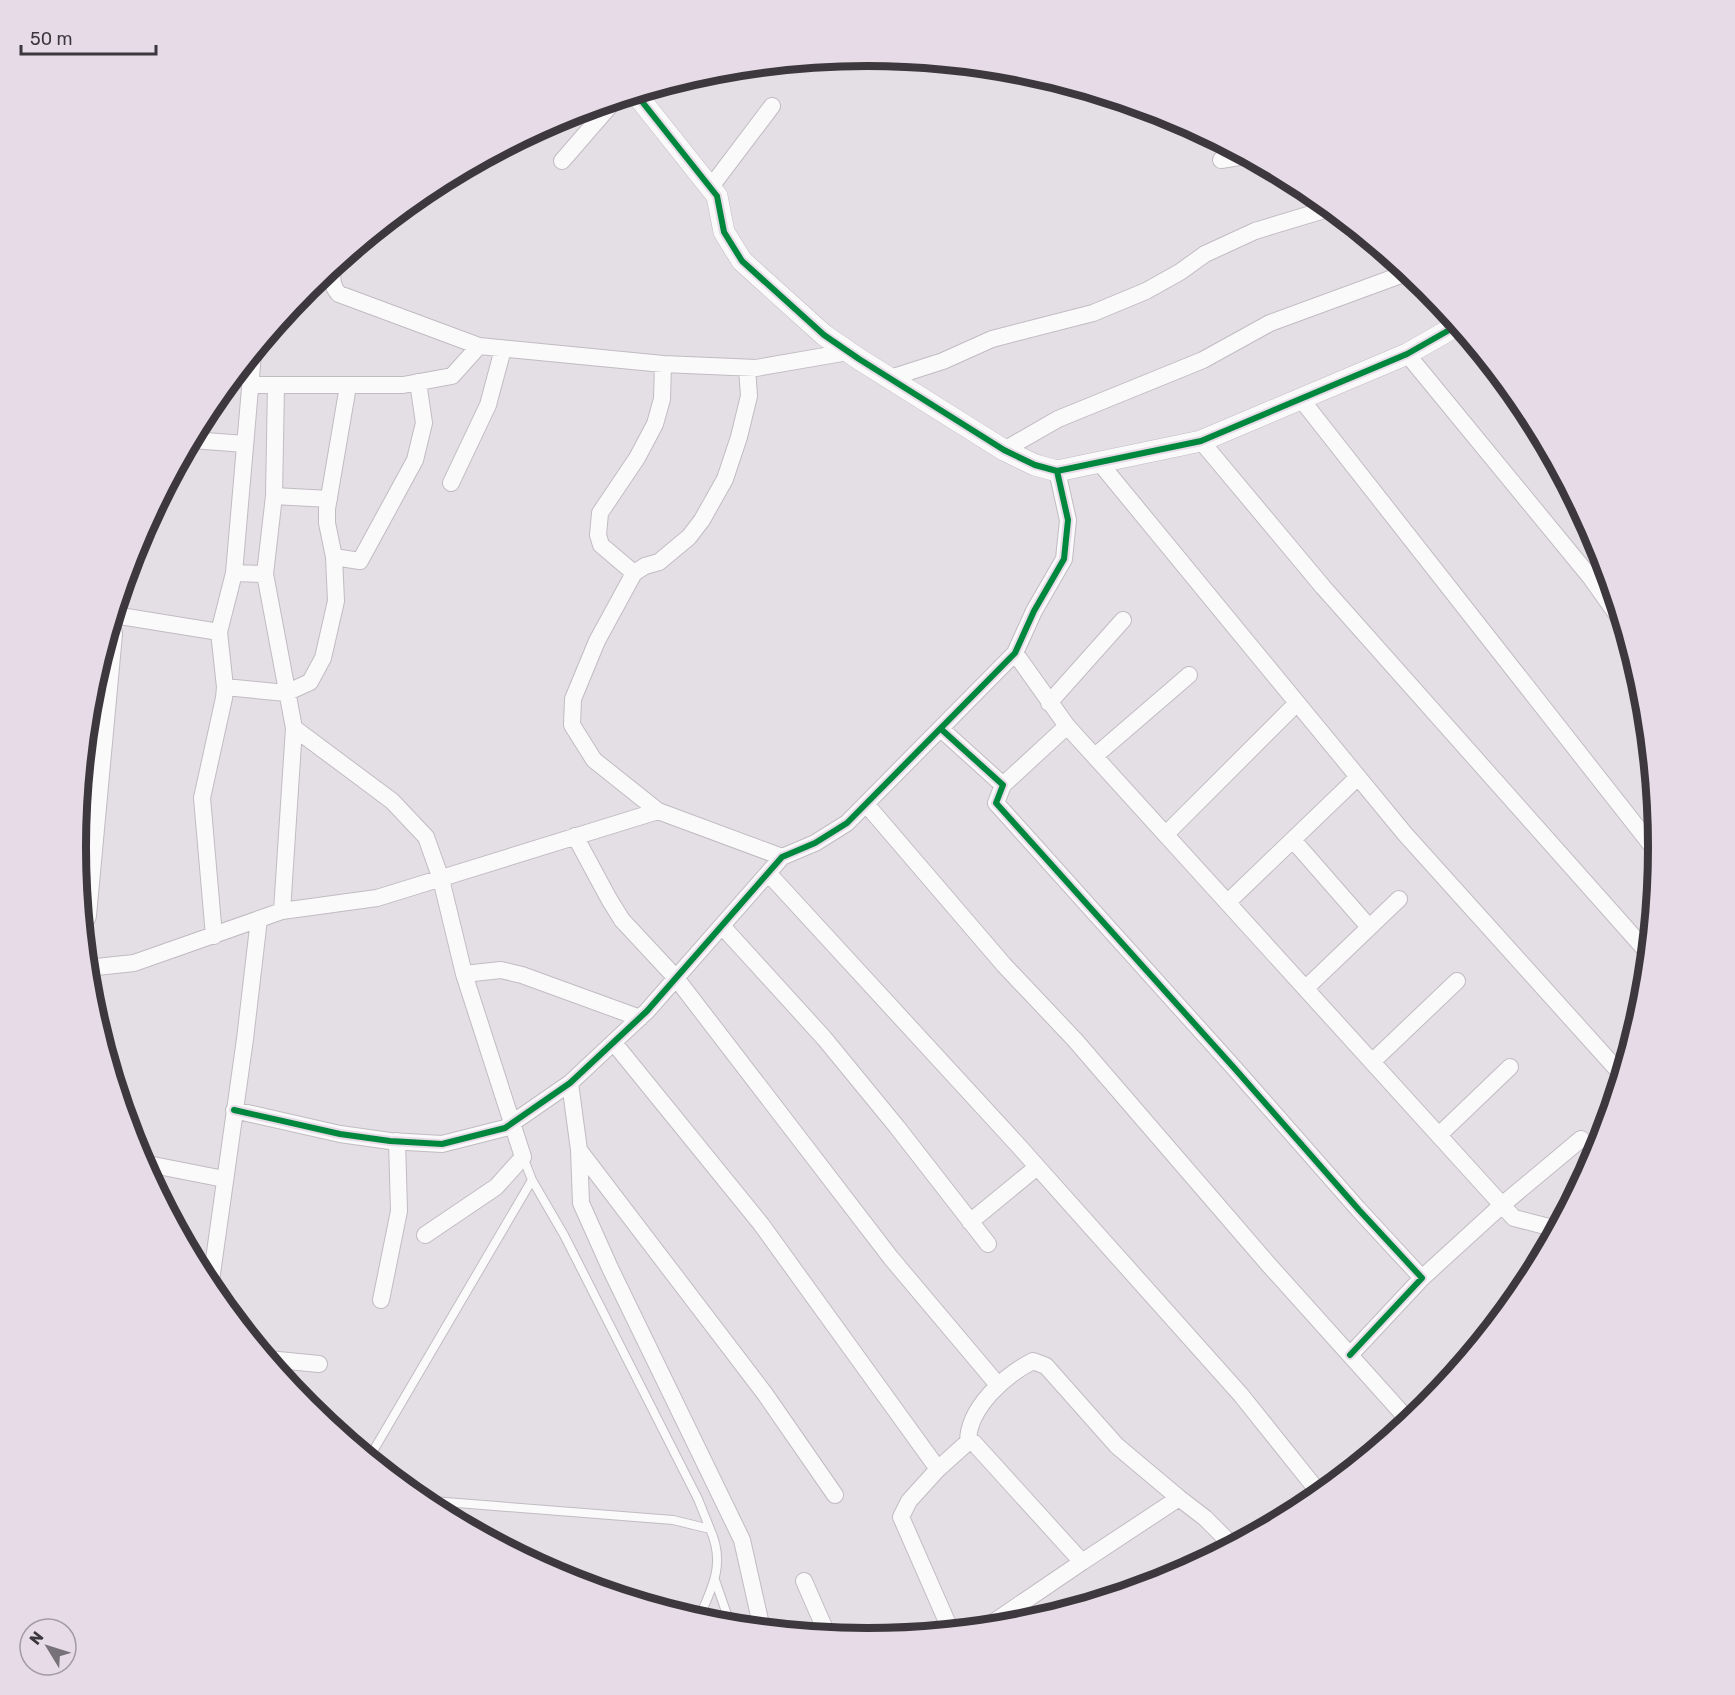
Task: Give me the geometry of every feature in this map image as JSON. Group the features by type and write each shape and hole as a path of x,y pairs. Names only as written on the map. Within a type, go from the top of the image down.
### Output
{"highway":[{"path":"87,865 103,686"}],"street":[{"path":"641,100 717,196 724,232 742,261 824,335 848,352 1004,450 1035,465 1057,471 1201,441 1407,354 1452,329"},
{"path":"710,188 772,106"},
{"path":"562,161 605,111"},
{"path":"1221,160 1233,158"},
{"path":"890,378 943,361 992,339 1093,313 1146,291 1180,272 1205,254 1255,231 1321,211"},
{"path":"1004,450 1058,419 1203,360 1270,323 1399,276"},
{"path":"332,279 334,289 339,294 479,346 663,364 747,368 848,352"},
{"path":"250,385 403,385 452,376 479,346"},
{"path":"451,483 488,405 503,349"},
{"path":"1407,354 1591,578 1611,606"},
{"path":"634,573 601,545 598,535 600,513 637,458 655,424 662,399 663,364"},
{"path":"214,936 202,798 223,708 225,687 219,632 234,573 252,366"},
{"path":"747,368 749,396 725,479 702,520 689,537 659,562 645,566 634,573 597,641 573,699 572,725 594,760 658,811 782,857"},
{"path":"334,557 360,561 415,460 424,423 418,382"},
{"path":"276,385 274,496 265,574 294,728 282,911"},
{"path":"225,687 286,693 310,682 322,658 336,601 334,557 327,523 328,499 348,386"},
{"path":"1301,399 1649,839"},
{"path":"201,441 245,444"},
{"path":"1201,441 1323,587 1642,947"},
{"path":"1099,462 1405,834 1617,1069"},
{"path":"234,1110 340,1134 442,1144 505,1128 570,1083 640,1018 782,857 814,843 847,823 1015,653 1034,610 1064,559 1068,520 1057,471"},
{"path":"274,496 328,499"},
{"path":"234,573 265,574"},
{"path":"121,616 219,632"},
{"path":"1049,703 1122,620"},
{"path":"1015,653 1067,726 1514,1218 1549,1228"},
{"path":"1095,756 1189,675"},
{"path":"1166,834 1297,703"},
{"path":"1067,726 1003,785 996,803 1422,1278"},
{"path":"294,728 392,801 426,837 441,879 464,974 523,1157 496,1187 425,1235"},
{"path":"941,729 1003,785"},
{"path":"1227,902 1358,777"},
{"path":"866,804 996,956 1075,1040 1404,1415"},
{"path":"96,967 134,963 282,911 377,898 658,811"},
{"path":"575,836 616,911 676,978 891,1258 998,1385"},
{"path":"1293,840 1369,927"},
{"path":"768,873 1037,1167 1241,1395 1315,1488"},
{"path":"1306,988 1399,899"},
{"path":"212,1272 259,919"},
{"path":"722,926 824,1038 988,1244"},
{"path":"464,974 501,970 522,975 640,1018"},
{"path":"1372,1062 1457,981"},
{"path":"614,1043 761,1224 938,1469"},
{"path":"1439,1135 1510,1067"},
{"path":"570,1083 579,1150 581,1203 610,1268 742,1540 760,1621"},
{"path":"1350,1355 1422,1278 1502,1205 1581,1139"},
{"path":"381,1300 399,1211 397,1141"},
{"path":"579,1150 765,1394 835,1495"},
{"path":"154,1165 224,1179"},
{"path":"970,1222 1037,1167"},
{"path":"277,1360 319,1364"},
{"path":"948,1624 901,1517 909,1501 938,1469 968,1442 968,1430 975,1415 998,1385 1019,1368 1033,1361 1046,1366 1117,1446 1205,1518 1227,1540"},
{"path":"968,1442 980,1447 1082,1562"},
{"path":"1001,1617 1179,1498"},
{"path":"804,1581 824,1627"}],"lane":[{"path":"523,1157 532,1180 570,1246 698,1499 714,1539 717,1556 716,1580 728,1616"},
{"path":"373,1452 532,1180"},
{"path":"441,1502 673,1520 710,1529"},
{"path":"702,1611 716,1580"}],"cycle path":[{"path":"641,100 717,196 724,232 742,261 824,335 1004,450 1035,465 1057,471 1201,441 1407,354 1452,329"},
{"path":"234,1110 340,1134 390,1141 442,1144 505,1128 570,1083 647,1011 782,857 815,843 847,823 1015,653 1034,611 1064,559 1068,520 1057,471"},
{"path":"941,729 1003,785 996,803 1422,1278 1350,1355"}]}
